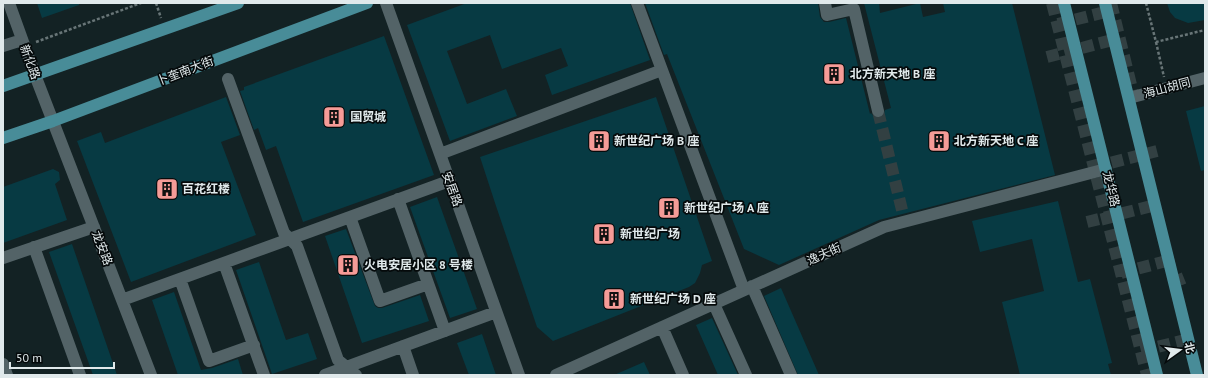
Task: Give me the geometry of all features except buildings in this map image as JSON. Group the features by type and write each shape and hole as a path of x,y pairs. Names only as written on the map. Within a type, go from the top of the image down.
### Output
{"main road":[{"path":"3,86 238,3"},
{"name":"卜奎南大街","path":"3,138 53,121 367,3"},
{"name":"龙华路","path":"1064,3 1157,375"},
{"path":"1106,3 1128,98 1197,375"}],"street":[{"name":"新化路","path":"9,3 34,75 53,121"},
{"name":"安居路","path":"386,3 518,375"},
{"path":"637,3 748,288 791,375"},
{"path":"825,3 828,15 854,9 878,111"},
{"path":"3,46 23,43"},
{"path":"440,154 662,70"},
{"name":"海山胡同","path":"1128,98 1205,78"},
{"path":"228,79 284,233 296,246 338,360 356,375"},
{"name":"龙安路","path":"53,121 151,375"},
{"name":"逸夫街","path":"556,375 573,371 662,327 904,218 1106,169"},
{"path":"122,300 449,180"},
{"path":"398,199 445,331"},
{"path":"350,217 380,301 428,284"},
{"path":"3,258 94,227"},
{"path":"34,247 80,375"},
{"path":"224,262 264,375"},
{"path":"180,279 209,361 254,345"},
{"path":"714,304 746,375"},
{"path":"325,375 496,312"},
{"path":"662,327 683,375"},
{"path":"403,346 413,375"},
{"path":"3,364 7,375"}],"path":[{"path":"23,43 141,3"},
{"path":"1146,3 1167,88"},
{"path":"1156,42 1205,30"}],"tunnel":[{"path":"1052,3 1147,375"},
{"path":"1111,3 1134,97"},
{"path":"1058,24 1113,10"},
{"path":"1047,57 1120,38"},
{"path":"878,111 903,214"},
{"path":"1094,167 1157,151"},
{"path":"1087,222 1160,204"},
{"path":"1121,273 1174,259"},
{"path":"1179,280 1184,278"},
{"path":"1141,351 1193,338"}],"place":[{"name":"北方新天地 B 座","path":"834,74"},
{"name":"国贸城","path":"334,117"},
{"name":"新世纪广场 B 座","path":"599,141"},
{"name":"北方新天地 C 座","path":"939,141"},
{"name":"百花红楼","path":"167,189"},
{"name":"新世纪广场 A 座","path":"669,208"},
{"name":"新世纪广场","path":"604,234"},
{"name":"火电安居小区 8 号楼","path":"348,265"},
{"name":"新世纪广场 D 座","path":"614,299"}]}
